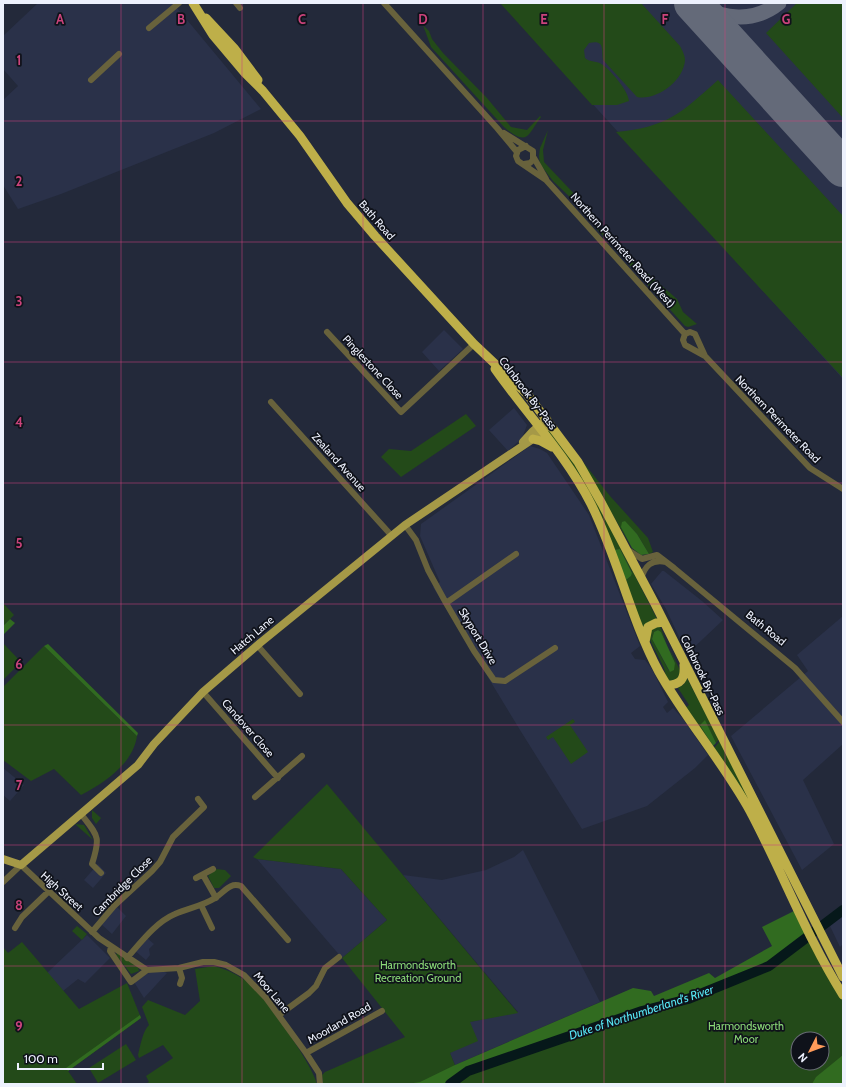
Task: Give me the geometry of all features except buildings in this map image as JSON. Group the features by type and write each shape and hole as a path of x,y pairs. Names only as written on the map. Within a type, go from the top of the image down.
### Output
{"highway":[{"name":"Bath Road","path":"195,7 213,35 245,73 263,90 300,136 347,203 485,355"},
{"name":"Colnbrook By-Pass","path":"485,355 521,388 549,422 578,462 602,504 684,662 816,933 843,996"},
{"name":"Colnbrook By-Pass","path":"485,355 555,449 593,510 645,643 667,685 720,763 750,811 816,933 843,977"},
{"path":"533,439 545,442 555,449"},
{"path":"645,643 648,628 653,624 664,622"},
{"path":"667,685 678,684 682,681 684,675 684,662"}],"main road":[{"name":"Hatch Lane","path":"520,447 540,428 549,422"},
{"name":"Hatch Lane","path":"21,865 138,765 154,744 202,692 257,645 391,535 533,439 540,428"},
{"path":"3,859 21,865"}],"street":[{"path":"149,28 179,3"},
{"path":"384,3 497,128 517,152 518,161 524,164 530,163 534,158 532,149 497,128"},
{"path":"91,80 119,54"},
{"path":"517,152 519,149 526,146"},
{"name":"Northern Perimeter Road (West)","path":"534,158 546,180"},
{"name":"Northern Perimeter Road (West)","path":"524,164 546,180 685,334"},
{"name":"Pinglestone Close","path":"327,332 401,412 474,344"},
{"path":"690,332 695,334 697,342 691,347 684,342 685,334 690,332"},
{"name":"Northern Perimeter Road","path":"697,342 705,356 810,468 843,489"},
{"name":"Northern Perimeter Road","path":"691,347 705,356"},
{"name":"Zealand Avenue","path":"271,402 391,535"},
{"name":"Skyport Drive","path":"405,525 416,540 428,570 446,603 474,651 494,680 505,681 555,648"},
{"name":"Bath Road","path":"625,548 640,558 655,555 666,562 795,668 843,722"},
{"name":"Skyport Drive","path":"446,603 516,554"},
{"path":"641,579 649,564 656,561 666,562"},
{"path":"257,645 300,694"},
{"name":"Candover Close","path":"202,692 278,778"},
{"path":"255,797 302,756"},
{"name":"Cambridge Close","path":"92,932 114,906 160,862 174,837 204,807 198,799"},
{"path":"81,814 96,834 99,843 92,864 101,873"},
{"path":"3,882 21,865"},
{"name":"High Street","path":"21,865 92,932 128,958 149,970"},
{"path":"196,878 212,869"},
{"path":"203,874 216,898"},
{"path":"128,958 161,922 174,914 201,905 216,898 230,886 235,884 241,886 288,940"},
{"path":"15,928 22,917 48,892"},
{"path":"201,905 212,928"},
{"path":"111,946 110,951 131,982 149,970"},
{"path":"279,1015 309,993 316,986 325,968 339,957"},
{"name":"Moor Lane","path":"149,970 180,968 203,962 226,964 244,975 279,1015 306,1053 319,1073 320,1084"},
{"path":"180,968 182,978 180,984"},
{"name":"Moorland Road","path":"306,1053 382,1011"}],"shaded area":[{"path":"38,3 173,3 261,109 214,133 61,194 18,209 3,185 3,100 18,86 3,69 3,36"},
{"path":"501,3 843,3 843,379 618,132"},
{"path":"444,330 463,349 439,371 422,352"},
{"path":"514,408 527,425 522,438 508,451 489,430"},
{"path":"530,446 547,453 589,515 640,646 631,653 635,659 645,660 652,669 668,702 663,707 667,713 673,708 683,719 708,755 695,768 647,806 582,829 433,587 440,582 420,536 421,524"},
{"path":"662,571 702,601 723,620 687,654 666,609 651,584"},
{"path":"843,616 843,744 803,780 834,844 802,870 731,736 808,671 797,655"},
{"path":"3,768 24,785 10,801 3,795"},
{"path":"523,850 600,1002 455,1065 450,1053 470,1022 518,1012 403,875 442,880 486,870 514,857"},
{"path":"257,859 341,869 387,920 342,958"},
{"path":"98,864 106,873 93,888 84,880"},
{"path":"116,906 126,916 112,934 101,924"},
{"path":"843,916 843,944 840,947 830,926"},
{"path":"87,935 110,958 85,983 78,979 63,991 47,973"},
{"path":"147,938 154,944 149,949 150,955 146,960 134,950"},
{"path":"160,970 167,973 144,998 134,982 151,971"}],"green space":[{"path":"500,3 641,3 680,46 685,58 683,68 680,75 668,88 652,96 637,97 603,60 602,47 600,44 594,42 589,43 584,50 585,58 601,63 619,81 626,92 629,101 617,105 592,105"},
{"path":"797,3 843,3 843,118 766,33"},
{"path":"423,25 429,31 432,39 443,53 487,98 511,127 527,130 540,116 541,117 527,136 523,138 518,137 504,127 431,47"},
{"path":"718,80 843,216 843,378 616,132 634,130 649,126 673,116 683,110"},
{"path":"548,130 543,150 544,162 600,221 593,219 553,181 540,164 540,148"},
{"path":"594,226 604,232 610,232 615,240 638,265 677,299 683,312 697,324 688,327 685,326"},
{"path":"466,414 476,426 401,477 381,457 389,449 411,451"},
{"path":"549,429 574,462 604,515 657,619 647,623 642,630 626,580 631,576 632,572 620,549 614,550 567,457 547,430"},
{"path":"579,457 610,496 648,538 653,552 649,554 637,534 624,521 623,531 632,548"},
{"path":"625,521 637,534 649,554 641,555 632,548 621,527 622,522"},
{"path":"620,549 632,573 626,580 613,550"},
{"path":"3,603 14,615 3,626"},
{"path":"10,619 15,623 3,635 3,626"},
{"path":"660,626 667,644 661,632 658,630 654,632 652,639 669,671 675,663 669,648 680,670 680,678 670,681 666,677 664,668 649,638 650,629"},
{"path":"658,630 661,632 675,663 674,670 670,672 652,639 654,632"},
{"path":"3,643 21,662 3,680"},
{"path":"48,644 138,733 137,736 44,646"},
{"path":"44,646 137,736 130,755 124,764 99,785 81,795 54,769 31,781 3,760 3,687"},
{"path":"687,678 719,739 716,743 705,721 710,741 685,708 689,705 678,688 684,684"},
{"path":"573,719 575,722 570,725 588,752 571,764 553,737 548,740 546,737"},
{"path":"705,720 716,743 713,746 700,725"},
{"path":"720,741 769,838 714,748"},
{"name":"Harmondsworth Recreation Ground","path":"327,784 518,1013 470,1022 478,1041 450,1053 459,1075 445,1084 323,1084 322,1075 325,1072 405,1037 342,958 387,920 341,869 257,859 253,857"},
{"path":"92,810 101,818 96,824 92,818"},
{"path":"75,824 84,825 93,840"},
{"path":"216,869 225,870 231,876 219,888 214,888 208,876"},
{"path":"794,911 808,937 768,965 687,997 642,1009 468,1069 445,1084 407,1084 420,1082 455,1065 633,988 651,991 654,996 709,973 715,978 772,946 762,927"},
{"path":"77,926 87,934 82,940 72,931"},
{"name":"Harmondsworth Moor","path":"808,938 843,998 843,1084 450,1084 468,1071 642,1011 688,999 769,966"},
{"path":"22,942 79,1009 127,983 141,1018 68,1071 77,1084 3,1084 3,947 8,953"},
{"path":"117,953 138,967 139,971 131,974 116,955"},
{"path":"214,966 237,975 257,991 298,1047 317,1084 145,1084 149,1082 146,1076 173,1058 163,1045 139,1058 138,1055 142,1039 149,1025 142,1007 148,1000 185,1015 200,1001 195,969"},
{"path":"140,1015 141,1018 68,1071 66,1068"},
{"path":"126,1044 136,1060 98,1083 89,1068"},
{"path":"843,1055 843,1084 812,1084 816,1077 823,1071 830,1071 830,1066"}],"waterway":[{"name":"Duke of Northumberland's River","path":"450,1084 468,1071 642,1011 688,999 769,966 843,910"}],"taxiway":[{"path":"696,6 717,14 738,17 759,14 769,10 779,3"}],"runway":[{"path":"693,3 843,168"}]}
